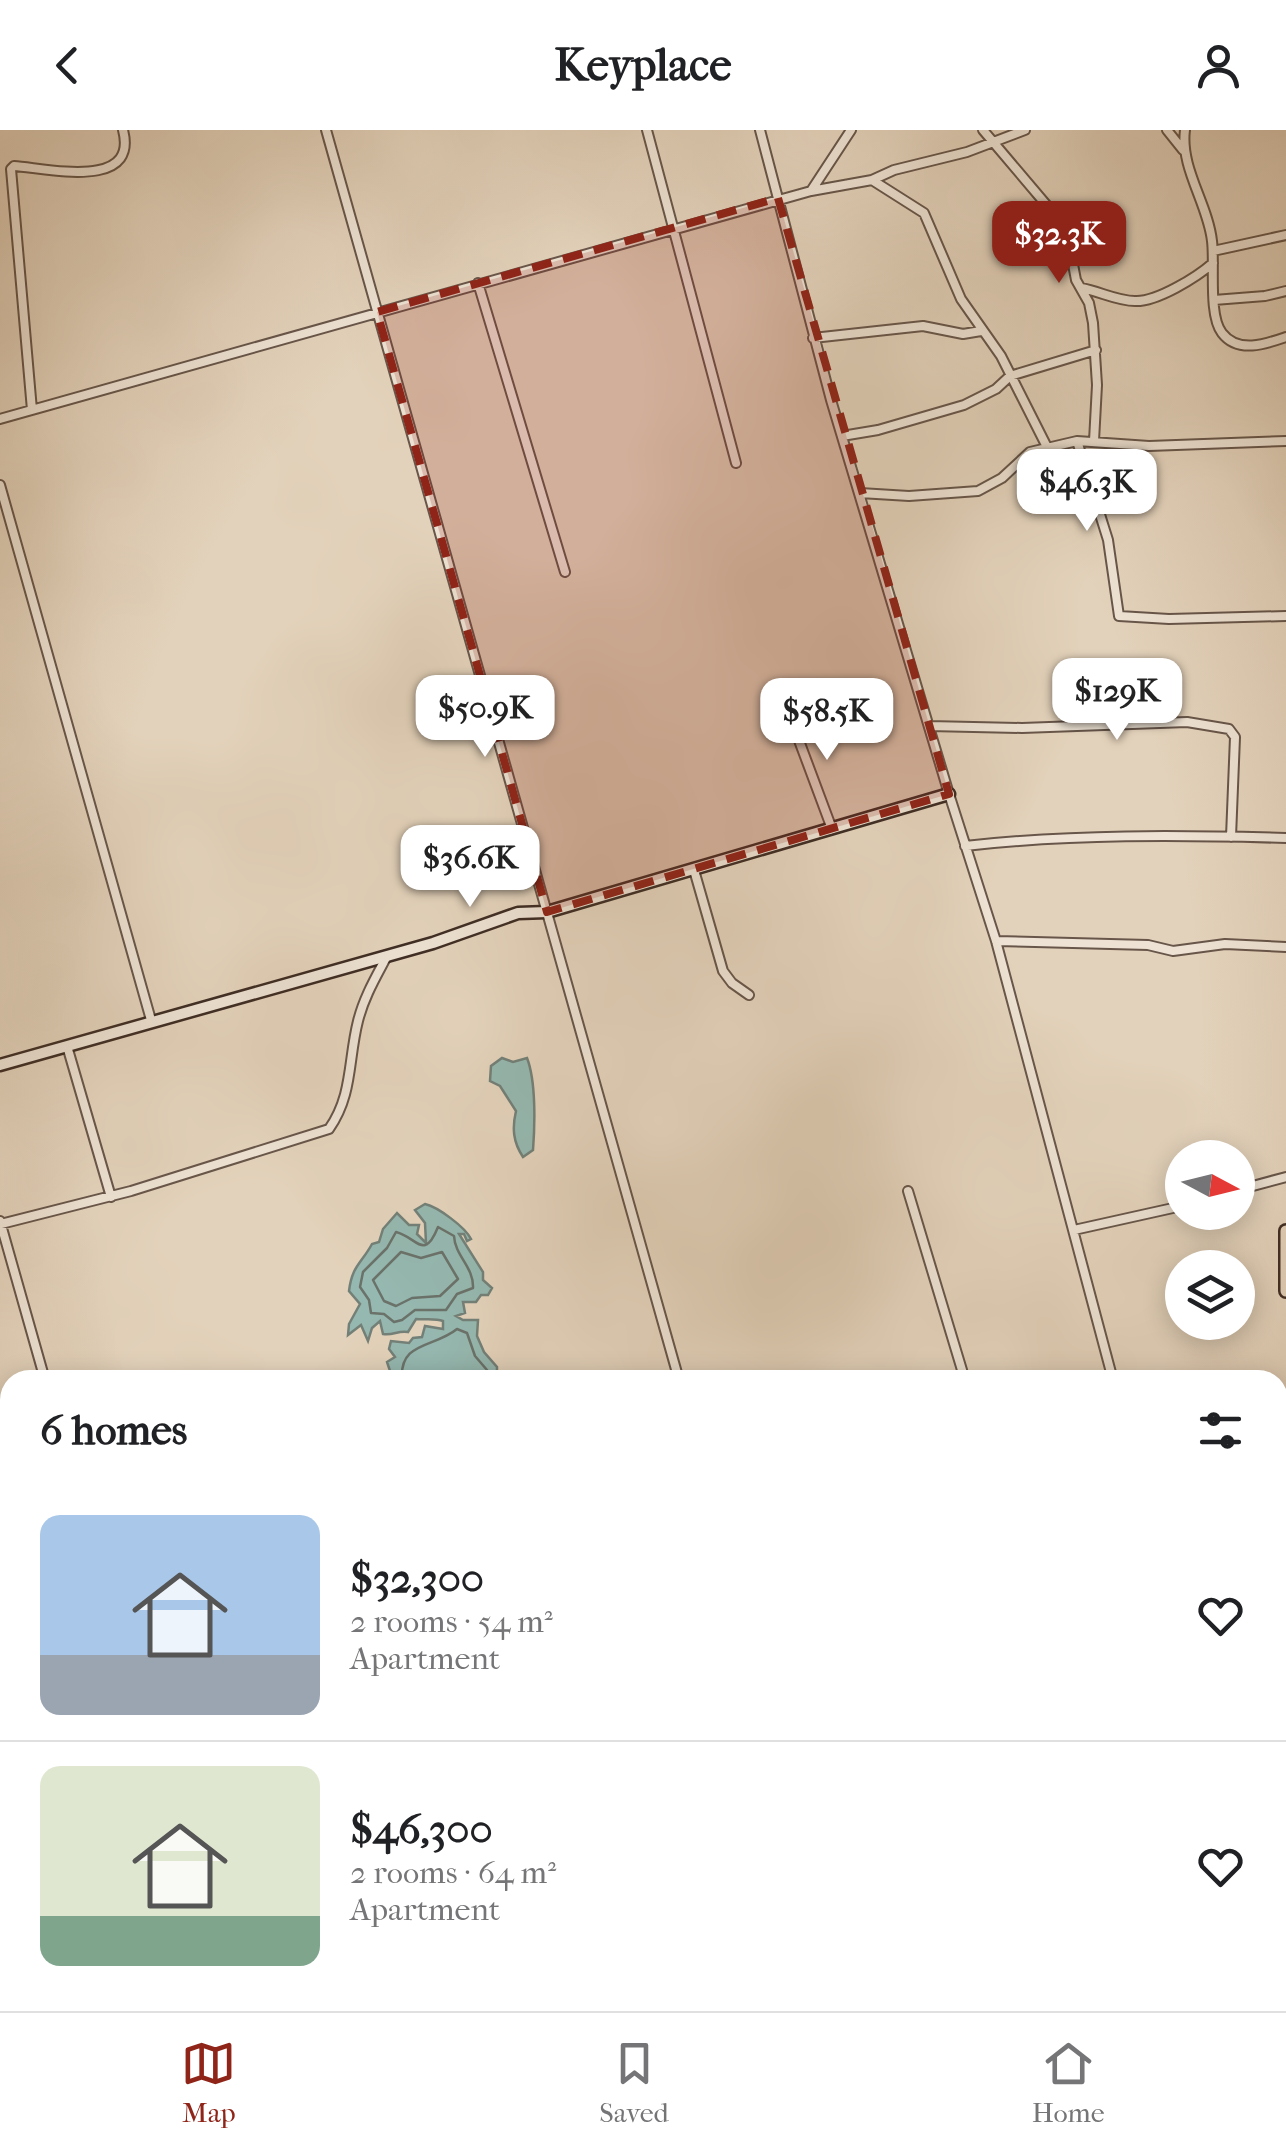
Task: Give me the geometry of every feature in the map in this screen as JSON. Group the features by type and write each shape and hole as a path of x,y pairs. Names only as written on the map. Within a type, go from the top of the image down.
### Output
{"main road":[{"path":"1286,1232 1286,1291"}],"street":[{"path":"32,410 10,169 14,166 87,173 102,170 123,156 123,130"},
{"path":"326,130 676,1370"},
{"path":"647,130 736,462"},
{"path":"760,130 813,338 948,794 996,942 1110,1370"},
{"path":"812,191 851,130"},
{"path":"983,130 1066,228 1073,267 1089,303 1096,350 1094,442"},
{"path":"0,420 778,198 872,180 1025,130"},
{"path":"1167,130 1185,153"},
{"path":"1184,130 1185,153 1209,223 1219,328 1226,337 1256,346 1286,336"},
{"path":"872,180 924,213 961,300 1001,356 1047,448"},
{"path":"1213,251 1286,235"},
{"path":"1081,288 1118,298 1146,300 1191,279 1213,263"},
{"path":"478,284 566,572"},
{"path":"1214,300 1286,291"},
{"path":"813,338 923,326 964,334 982,330"},
{"path":"842,436 878,430 964,405 996,389 1010,376 1096,350"},
{"path":"860,493 908,496 978,491 1002,478 1024,455 1076,441 1149,446 1286,441"},
{"path":"1076,441 1108,540 1118,616 1286,616"},
{"path":"0,485 151,1020"},
{"path":"788,711 832,828"},
{"path":"928,726 1022,728 1187,722 1229,729 1235,737 1231,836"},
{"path":"0,1064 388,956 518,913 547,912 948,794"},
{"path":"966,846 1028,838 1286,838"},
{"path":"694,870 723,971 732,984 749,995"},
{"path":"996,942 1148,945 1173,950 1225,944 1286,947"},
{"path":"42,1370 0,1222 110,1197 330,1129 345,1102 357,1024 366,994 388,956"},
{"path":"66,1046 110,1197"},
{"path":"1255,1185 1286,1177"},
{"path":"908,1191 962,1370"},
{"path":"1074,1230 1165,1210"}],"highlighted area":[{"path":"778,198 949,794 547,912 377,312"}],"water":[{"path":"502,1058 513,1062 527,1058 530,1067 533,1150 523,1157 514,1135 516,1111 500,1086 490,1081 491,1066"},
{"path":"425,1204 444,1213 471,1239 467,1241 464,1234 459,1234 483,1272 483,1280 492,1288 476,1302 463,1302 465,1313 456,1316 478,1320 477,1336 497,1370 390,1370 387,1362 395,1357 389,1349 391,1341 409,1343 422,1337 425,1326 443,1329 443,1321 416,1319 408,1332 383,1334 380,1321 372,1328 368,1341 361,1325 348,1335 349,1324 360,1304 349,1291 352,1276 372,1244 379,1242 383,1229 397,1213 409,1225 419,1225 417,1234 426,1243 425,1223 415,1210"}]}
